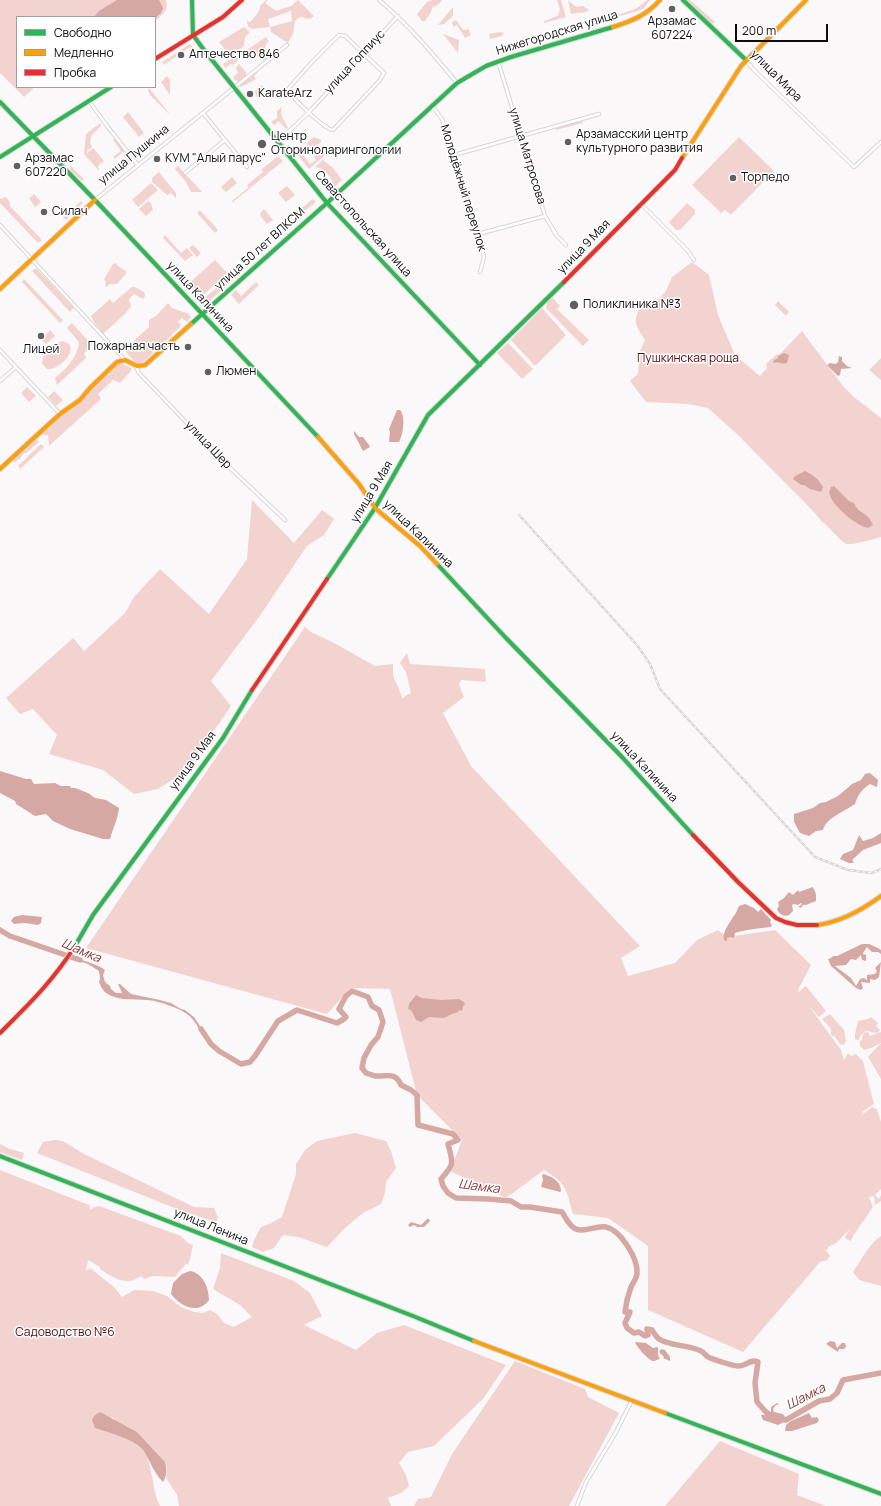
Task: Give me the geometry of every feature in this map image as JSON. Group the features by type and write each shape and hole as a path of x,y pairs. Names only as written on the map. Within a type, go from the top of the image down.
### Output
{"street":[{"path":"192,0 193,34"},
{"path":"156,58 223,16 242,0"},
{"path":"379,0 398,16 457,83"},
{"name":"Нижегородская улица","path":"457,83 486,66 498,61 642,17 660,0"},
{"name":"улица Мира","path":"683,0 727,41 753,69 854,167 881,142"},
{"name":"улица 9 Мая","path":"0,1034 53,979 72,951 93,915 223,738 254,687 375,508 399,468 423,422 434,409 480,365 678,166 732,79 746,60 806,0"},
{"name":"улица Гоппиус","path":"278,142 309,112 398,16"},
{"name":"Севастопольская улица","path":"193,34 200,45 327,203 480,365"},
{"path":"342,34 363,53 384,73 380,80 333,130 326,128 289,93 288,89 339,35 342,34"},
{"name":"улица Пушкина","path":"0,289 95,200 287,45"},
{"name":"улица Матросова","path":"498,61 545,216 557,236 566,245"},
{"name":"улица 50 лет ВЛКСМ","path":"136,367 145,365 327,203 457,83"},
{"path":"0,157 109,88"},
{"path":"89,101 138,165"},
{"name":"улица Калинина","path":"0,102 95,200 332,452 359,484 375,508 398,529 418,544 505,637 587,721 695,837 775,916 785,922 822,924 839,920 866,908 881,896"},
{"name":"Молодёжный переулок","path":"432,106 442,119 478,234 484,257 480,272"},
{"path":"203,113 247,167"},
{"path":"454,155 599,114"},
{"path":"185,173 225,140"},
{"path":"641,204 687,250 694,260"},
{"path":"478,234 545,216"},
{"path":"0,225 125,360 136,367"},
{"path":"0,350 60,414"},
{"path":"0,468 60,414 80,400 90,388 117,362 125,360"},
{"path":"0,381 16,367"},
{"name":"улица Шер","path":"136,367 139,373 226,465 285,520"},
{"name":"улица Ленина","path":"0,1156 415,1317 501,1352 881,1494"},
{"path":"577,1506 586,1482 615,1434 632,1400"}],"green space":[{"path":"0,0 166,0 166,10 156,20 156,16 16,16 16,88 34,88 24,97 0,73"},
{"path":"268,0 265,3 276,11 291,6 298,0 314,16 310,19 300,17 295,21 293,34 288,43 271,32 270,27 253,29 248,27 247,21 250,22 255,17 260,6","holes":["291,11 292,21 270,27 268,19"]},
{"path":"432,0 442,0 438,5 433,7 425,21 422,21 417,14 427,2"},
{"path":"557,0 561,0 566,17 544,23 544,21 558,16 560,9"},
{"path":"568,0 576,7 583,6 589,10 586,12 571,14"},
{"path":"647,0 650,0 642,9 624,15 618,15 637,8"},
{"path":"687,0 690,0 715,22 711,23"},
{"path":"453,7 453,16 444,24 438,25"},
{"path":"456,20 463,30 467,30 468,28 471,35 465,38 457,25 453,27 452,22"},
{"path":"244,27 250,32 245,37 244,46 232,56 229,55 219,42"},
{"path":"500,32 504,33 502,36 490,39 489,34"},
{"path":"443,34 459,40 458,53"},
{"path":"266,37 269,41 262,52 268,59 264,61 258,54 254,56 248,49"},
{"path":"190,44 197,52 195,53 190,47 164,65 162,62"},
{"path":"236,56 239,59 233,65 231,64 225,68 223,64"},
{"path":"239,64 246,72 246,76 238,82 233,77 238,73 236,68"},
{"path":"255,71 258,72 254,76 256,79 241,87 239,84"},
{"path":"167,76 170,80 170,95 161,82"},
{"path":"261,85 269,92 267,93 263,91 256,97 255,91"},
{"path":"149,88 169,113 150,95 148,90"},
{"path":"282,107 282,115 288,128 286,129 279,121 274,125 271,122 277,118 277,111"},
{"path":"128,112 144,133 139,137 123,117"},
{"path":"582,120 583,123 556,130 556,128"},
{"path":"100,123 101,126 90,140 92,147 86,152 87,153 93,148 104,161 98,166 99,171 84,154 86,134"},
{"path":"314,137 321,140 321,142 308,151 306,147 308,142"},
{"name":"Торпедо","path":"739,137 774,171 731,215 725,210 721,213 692,185"},
{"path":"115,138 125,150 115,159 113,157 121,151 113,140"},
{"path":"301,148 301,152 310,164 316,160 314,157 324,148 330,151 309,169 296,153"},
{"path":"127,152 134,161 110,179 110,176 128,161 123,155"},
{"path":"278,156 283,161 233,202 232,201 249,187 247,185 263,172 261,170"},
{"path":"323,160 333,168 342,180 334,187 328,174 322,169 315,167"},
{"path":"70,165 84,179 82,181 70,170"},
{"path":"178,166 202,192 191,192 186,182 175,169"},
{"path":"159,172 176,193 176,198 171,193 167,195 152,182 152,178"},
{"path":"232,177 237,183 226,192 221,187"},
{"path":"151,183 158,190 138,207 132,200"},
{"path":"287,186 295,195 286,202 278,193"},
{"path":"34,194 41,202 35,207 29,198"},
{"path":"6,197 10,202 10,206 42,240 40,242 37,242 0,203 0,199"},
{"path":"313,199 316,202 296,218 293,215"},
{"path":"81,201 83,203 66,220 63,218"},
{"path":"148,201 151,203 153,210 146,216 139,209"},
{"path":"687,203 695,210 695,214 680,230 676,230 669,222"},
{"path":"264,209 273,220 267,224 260,216"},
{"path":"200,210 218,230 215,233 197,213"},
{"path":"165,235 181,253 187,248 193,255 185,261 163,238"},
{"path":"193,245 201,253 197,257 189,248"},
{"path":"215,260 227,273 199,299 187,285"},
{"name":"Пушкинская роща","path":"692,262 709,275 718,315 735,355 760,376 767,368 766,364 777,354 779,355 802,331 843,386 854,397 881,418 881,537 854,544 845,543 823,523 737,434 708,408 688,404 646,402 630,381 638,374 640,351 645,340 638,329 636,321 640,307 644,301 658,300 666,291 672,277"},
{"path":"116,263 126,271 126,274 117,284 110,284 106,287 104,279 113,264"},
{"path":"36,268 74,308 70,312 32,271"},
{"path":"230,276 233,280 205,305 201,301"},
{"path":"24,279 63,320 60,323 22,282"},
{"path":"256,282 259,285 239,304 231,295 236,290 241,296"},
{"path":"132,287 144,292 145,296 143,299 134,294 129,299 131,306 126,313 103,334 91,316 110,299 113,303"},
{"path":"552,297 560,306 557,309 589,340 583,346 546,308 547,302"},
{"path":"778,301 789,312 786,316 775,305"},
{"path":"168,303 172,308 189,314 191,317 187,322 182,318 178,322 181,326 146,360 137,364 124,350 149,327 149,320 156,316"},
{"path":"542,308 566,335 535,366 511,340"},
{"path":"72,323 92,345 84,353 86,358 57,385 55,378 74,358 78,347 79,342 67,328"},
{"path":"50,330 55,336 46,344 41,339"},
{"path":"63,341 69,344 70,352 68,357 60,365 47,369 42,364 43,357 57,343"},
{"path":"508,343 533,369 522,379 497,353"},
{"path":"881,358 881,380 869,370"},
{"path":"121,363 131,368 131,371 120,383 113,380 98,394 101,399 49,446 48,435 42,435 41,433 61,415 80,402 90,389 105,375 110,375 109,372"},
{"path":"27,387 36,396 29,402 21,393"},
{"path":"54,391 63,400 56,406 48,397"},
{"path":"36,438 39,442 24,453 19,460 18,459 15,463 11,460"},
{"path":"41,444 44,447 20,469 18,465 22,463 21,462 24,461"},
{"path":"252,500 294,543 322,510 334,519 324,535 307,546 259,617 211,681 231,706 187,770 158,789 134,794 103,770 49,754 57,735 33,709 20,714 6,698 73,638 84,651 125,613 134,597 160,569 209,614 247,559"},
{"path":"305,627 311,632 375,666 393,664 393,675 403,699 411,693 406,672 400,663 407,653 410,664 485,669 486,682 461,680 459,685 464,697 443,713 471,766 640,946 621,958 628,976 675,963 697,940 718,930 727,937 775,930 811,965 798,990 799,992 806,986 826,1011 819,1017 809,1006 841,1050 844,1060 848,1053 851,1056 856,1054 863,1061 874,1104 862,1112 863,1114 872,1107 877,1109 881,1122 881,1189 875,1195 879,1199 881,1195 881,1201 875,1205 874,1196 869,1197 873,1207 851,1241 845,1237 850,1229 836,1243 828,1247 825,1251 828,1252 830,1256 827,1260 820,1262 743,1352 648,1310 648,1246 608,1218 573,1214 567,1193 561,1183 544,1170 506,1198 450,1171 462,1140 417,1095 390,989 351,988 327,1014 86,948"},
{"path":"830,1014 844,1030 846,1041 844,1045 840,1044 835,1037 831,1035 831,1029 822,1019"},
{"path":"871,1017 878,1023 876,1026 880,1030 877,1033 866,1031 860,1036 859,1040 855,1039 858,1021"},
{"path":"868,1032 870,1036 881,1032 881,1043 864,1050 860,1046 860,1041 862,1040 864,1033"},
{"path":"881,1044 881,1079 868,1057"},
{"path":"355,1133 386,1141 391,1151 396,1168 386,1182 385,1193 381,1204 363,1213 345,1228 327,1247 298,1237 283,1235 274,1248 263,1252 252,1247 261,1227 282,1217 296,1174 296,1164 305,1150 317,1141"},
{"path":"55,1140 63,1141 84,1154 194,1207 214,1208 218,1217 216,1222 182,1211 37,1153 43,1142"},
{"path":"0,1144 24,1153 22,1160 0,1152"},
{"name":"Садоводство №6","path":"0,1170 89,1205 91,1210 94,1207 99,1206 181,1236 188,1243 193,1245 189,1263 185,1265 175,1277 153,1276 144,1279 141,1276 130,1281 125,1281 115,1278 88,1260 86,1271 90,1268 114,1287 122,1297 134,1290 153,1291 167,1296 181,1307 194,1312 203,1313 210,1310 217,1314 224,1323 234,1327 252,1317 240,1305 213,1289 220,1268 221,1253 294,1281 310,1293 322,1316 304,1325 356,1350 377,1333 404,1325 506,1365 483,1399 434,1446 408,1452 399,1463 406,1475 409,1486 401,1493 388,1498 391,1506 179,1506 177,1495 166,1478 167,1468 165,1462 137,1432 117,1422 112,1417 95,1427 130,1440 142,1448 148,1458 158,1503 160,1506 0,1506"},
{"path":"881,1236 881,1286 859,1280 853,1272 869,1248"},
{"path":"515,1361 585,1389 588,1397 619,1413 569,1506 414,1506 418,1499 431,1497 452,1454"},
{"path":"720,1441 799,1474 797,1495 826,1506 665,1506"}],"shaded area":[{"path":"117,0 159,0 163,8 161,13 156,17 95,16 99,11"},
{"path":"784,353 789,355 787,363 773,363 778,356"},
{"path":"839,356 842,357 842,361 847,366 852,368 841,369 840,375 838,376 827,365 830,363 836,364"},
{"path":"397,410 400,410 403,417 402,435 399,442 389,442 389,429"},
{"path":"354,431 359,437 363,437 370,447 363,451 354,434"},
{"path":"805,471 813,475 819,481 823,487 821,492 801,485 793,479 795,476"},
{"path":"834,486 849,501 854,503 858,510 868,517 873,525 868,528 850,519 844,514 834,503 829,492 831,487"},
{"path":"0,771 26,779 31,779 34,784 55,783 61,786 70,786 71,788 88,793 95,798 106,800 119,808 117,820 110,839 103,839 70,829 53,821 46,814 35,816 16,804 15,801 0,793"},
{"path":"870,773 878,780 877,787 870,784 867,786 857,798 855,804 832,818 823,830 816,831 809,836 800,833 794,822 794,814 813,808 820,803 826,802 838,796 852,784 861,780 865,774"},
{"path":"881,833 881,843 863,850 852,860 854,862 853,863 840,859 843,854 853,850 859,835 863,841 873,838"},
{"path":"813,887 816,894 816,901 803,905 801,908 798,907 802,904 801,903 798,905 792,905 793,911 787,916 782,915 779,912 777,909 779,906 778,902 789,892 793,895 798,890 799,892"},
{"path":"745,904 754,908 758,912 761,909 771,920 770,922 772,926 738,932 735,933 734,938 730,937 727,938 727,941 724,940 725,931 739,906"},
{"path":"22,915 42,917 41,923 38,925 25,923 14,924 11,921 14,917"},
{"path":"862,944 869,944 878,948 881,950 881,954 878,952 872,952 867,947 863,953 864,955 866,954 866,961 862,960 861,955 856,960 851,959 846,965 835,966 851,978 856,986 860,979 864,978 867,980 867,975 875,974 877,971 875,968 881,962 879,977 875,980 870,979 870,983 861,982 863,988 861,990 856,988 831,966 828,959"},
{"path":"75,957 105,970 103,975 105,982 116,993 122,993 118,984 120,984 131,994 171,1003 185,1010 194,1017 206,1035 202,1034 196,1023 189,1016 174,1007 151,1000 126,999 110,996 106,993 99,982 99,971 88,964 73,959"},
{"path":"416,995 422,998 441,1000 459,999 464,1002 465,1005 463,1006 462,1011 459,1010 458,1012 444,1018 429,1017 421,1022 416,1020 411,1010 408,1009 409,1004"},
{"path":"544,1174 558,1182 561,1188 560,1192 541,1187 543,1180 542,1175"},
{"path":"427,1219 430,1221 424,1227 417,1227 414,1225 410,1227 408,1225 411,1222 421,1225"},
{"path":"190,1271 195,1272 202,1278 208,1291 209,1300 205,1305 200,1307 190,1308 185,1306 171,1294 173,1283 182,1274"},
{"path":"830,1341 835,1342 837,1348 842,1343 845,1343 846,1347 844,1349 839,1349 838,1352 826,1344"},
{"path":"635,1342 646,1343 653,1348 658,1347 658,1355 660,1359 653,1361 648,1358 642,1353"},
{"path":"661,1349 665,1350 670,1357 670,1361 663,1358 664,1357 659,1352"},
{"path":"777,1403 779,1404 773,1409 774,1412 783,1414 785,1417 782,1423 778,1425 763,1420 761,1415 771,1414 771,1407"},
{"path":"100,1412 137,1432 165,1462 166,1472 163,1482 155,1472 142,1448 130,1440 95,1428 92,1420 94,1416"},
{"path":"809,1413 812,1418 817,1417 819,1420 817,1423 792,1431 785,1431 786,1425 791,1421"}],"waterway":[{"name":"Шамка","path":"0,930 10,936 80,960"},
{"name":"Шамка","path":"201,1029 211,1044 219,1051 241,1064 250,1062 278,1021 297,1010 337,1023 346,1017 339,1009 346,996 352,991 368,997 372,1006 379,1010 383,1022 378,1037 371,1045 364,1058 362,1068 366,1073 375,1076 393,1076 396,1078 401,1085 417,1095 418,1125 453,1134 458,1140 448,1144 452,1163 449,1170 441,1179 443,1186 448,1193 456,1198 511,1201 521,1207 562,1212 570,1224 579,1230 598,1227 612,1229 628,1246 637,1267 636,1277 631,1287 625,1309 625,1312 630,1312 625,1323 627,1328 634,1333 639,1332 645,1336 648,1335 647,1329 652,1330 657,1337 663,1341 696,1349 708,1357 732,1365 741,1366 753,1361 758,1362 755,1383 757,1402 775,1419 786,1420 819,1401 830,1399 837,1393 843,1380 881,1373"}],"railway":[{"path":"519,515 637,645 650,664 660,689 815,857 848,870 872,873 881,869"}],"traffic: fast":[{"path":"192,0 193,35 204,50 327,203 480,365"},
{"path":"683,0 746,60"},
{"path":"191,324 327,203 457,83 486,66 511,57 613,27"},
{"path":"0,157 109,88"},
{"path":"0,102 95,200 318,437"},
{"path":"327,579 375,508 428,415 564,282"},
{"path":"437,564 506,638 622,757 693,835"},
{"path":"75,946 93,915 223,738 252,690"},
{"path":"0,1156 474,1341"},
{"path":"665,1413 881,1494"}],"traffic: slow":[{"path":"613,27 639,17 650,10 660,0"},
{"path":"682,158 741,66 806,0"},
{"path":"0,289 95,200"},
{"path":"0,469 60,414 80,400 90,388 117,362 125,360 137,366 145,365 191,324"},
{"path":"318,437 359,484 376,509 420,546 437,564"},
{"path":"817,925 851,915 881,896"},
{"path":"474,1341 665,1413"}],"traffic: jam":[{"path":"156,58 223,17 242,0"},
{"path":"564,282 675,170 682,158"},
{"path":"252,690 327,579"},
{"path":"693,835 738,882 776,918 797,925 817,925"},
{"path":"0,1033 31,1002 67,959 75,946"}],"place":[{"name":"Арзамас 607224","path":"672,9"},
{"name":"Аптечество 846","path":"181,55"},
{"name":"KarateArz","path":"250,94"},
{"name":"Арзамасский центр культурного развития","path":"568,142"},
{"name":"Центр Оториноларингологии","path":"262,144"},
{"name":"КУМ \"Алый парус\"","path":"157,159"},
{"name":"Арзамас 607220","path":"17,166"},
{"name":"Торпедо","path":"733,178"},
{"name":"Силач","path":"44,212"},
{"name":"Поликлиника №3","path":"574,305"},
{"name":"Лицей","path":"41,336"},
{"name":"Пожарная часть","path":"188,347"},
{"name":"Люмен","path":"208,372"}]}
